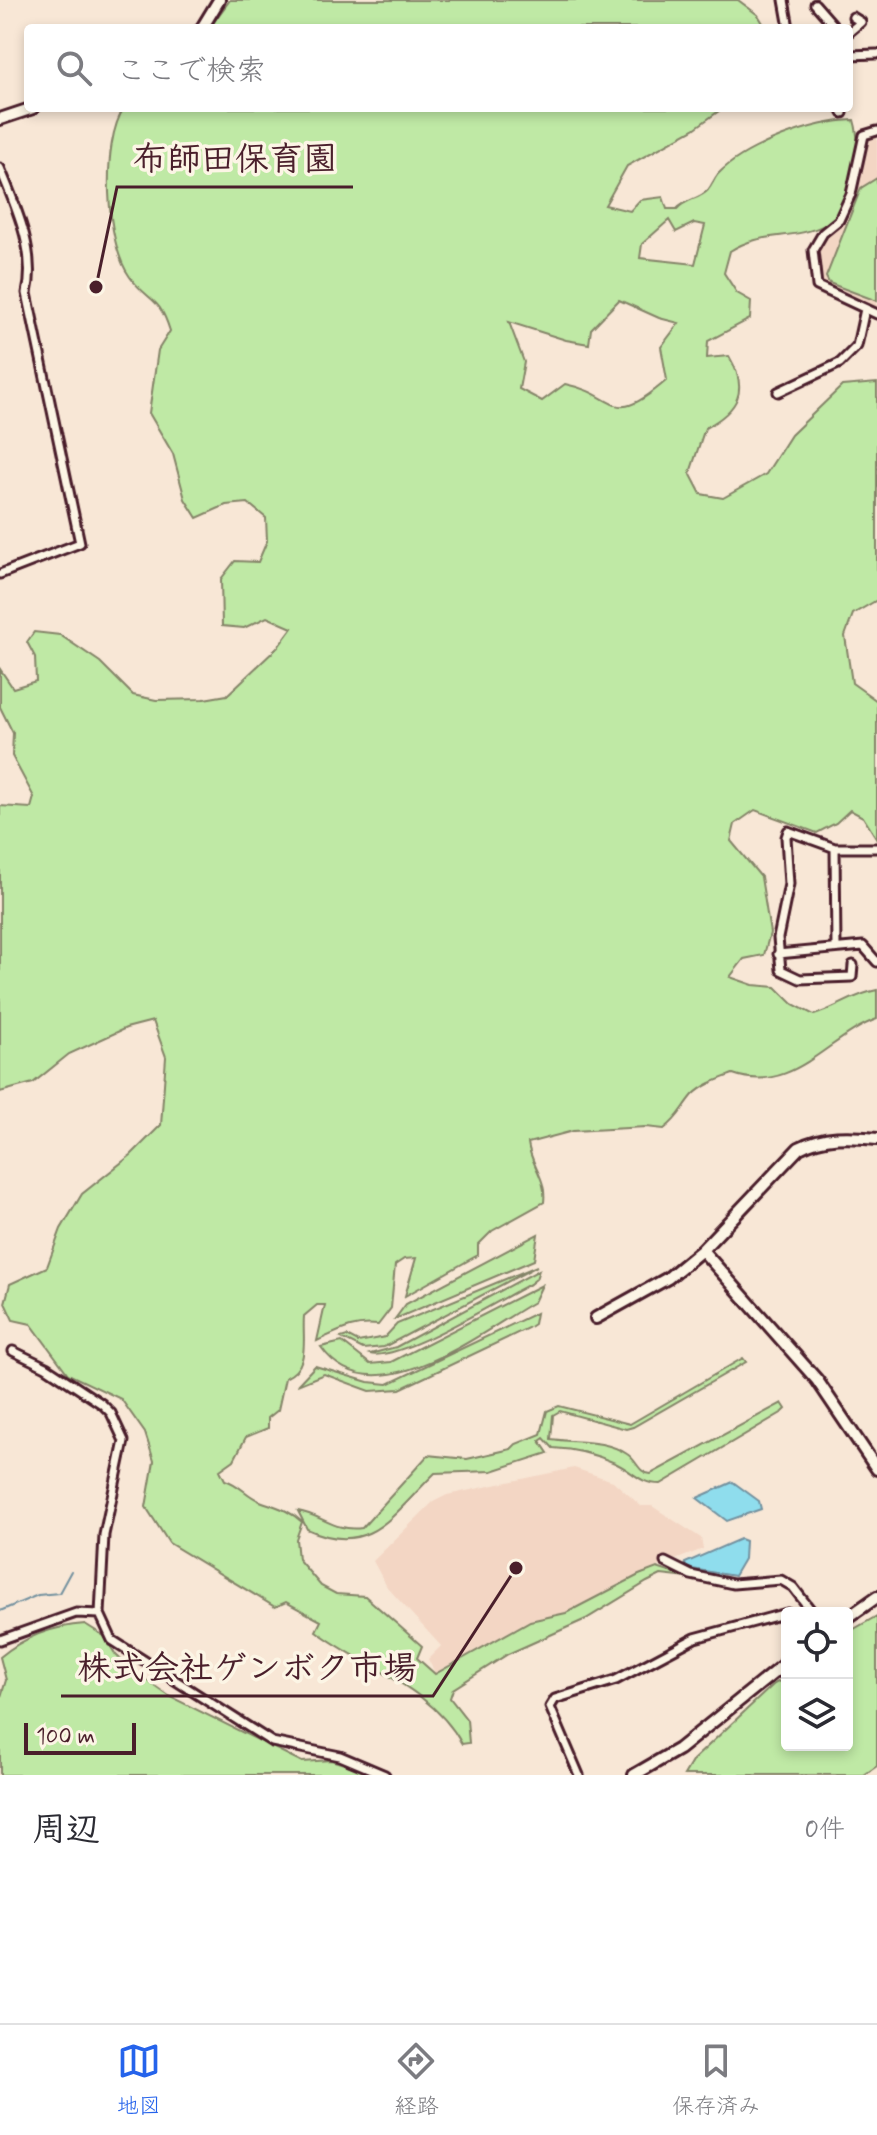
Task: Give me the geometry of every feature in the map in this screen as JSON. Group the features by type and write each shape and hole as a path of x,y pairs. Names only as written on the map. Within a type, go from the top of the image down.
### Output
{"street":[{"path":"204,24 219,0"},
{"path":"784,0 788,24"},
{"path":"815,4 832,24"},
{"path":"853,17 861,22 853,29"},
{"path":"853,55 877,54"},
{"path":"0,119 24,111"},
{"path":"877,131 864,135 851,194 839,220 823,233 813,250 817,286 877,314"},
{"path":"0,168 20,219 31,276 27,293 80,543 0,574"},
{"path":"778,392 840,363 857,346 865,309"},
{"path":"853,965 852,977 800,979 781,970 778,954 789,884 788,831 835,848 877,848"},
{"path":"835,848 836,948"},
{"path":"778,954 863,946 877,962"},
{"path":"596,1318 668,1278 702,1250 799,1148 815,1140 836,1137 877,1139"},
{"path":"702,1250 817,1380 877,1469"},
{"path":"13,1351 46,1367 102,1404 111,1413 124,1441 107,1508 100,1614 112,1640 272,1742 340,1756 385,1775"},
{"path":"665,1562 691,1575 733,1584 781,1580 793,1587 807,1605 802,1607"},
{"path":"853,1614 877,1597"},
{"path":"0,1640 76,1613 100,1614"},
{"path":"579,1775 550,1707 555,1699 616,1680 695,1638 781,1615"},
{"path":"636,1775 679,1749 781,1667"}],"shaded area":[{"path":"877,133 877,311 818,283 815,251 826,235 867,136"},
{"path":"574,1468 613,1481 641,1506 652,1506 701,1538 703,1549 639,1574 565,1613 530,1620 435,1673 428,1659 441,1646 387,1587 373,1561 433,1502 447,1495"}],"green space":[{"path":"230,0 738,0 758,15 764,24 214,24"},
{"path":"122,112 717,112 694,129 627,166 605,205 630,211 640,200 663,197 667,209 677,209 705,193 730,163 782,136 838,121 854,120 857,132 854,170 837,218 809,231 756,240 730,251 724,273 737,293 751,301 750,319 708,341 707,358 729,356 739,389 733,406 705,428 690,473 701,494 723,498 766,474 791,435 842,386 877,383 877,600 853,614 845,636 852,683 877,701 877,839 863,817 850,810 836,823 817,833 755,810 735,824 731,841 761,877 770,933 764,955 744,959 730,977 753,985 776,987 793,1004 814,1015 877,990 877,1019 859,1027 792,1071 774,1077 754,1078 733,1074 707,1085 693,1095 664,1129 573,1131 528,1143 543,1186 544,1202 492,1231 478,1245 478,1255 405,1296 416,1258 404,1259 395,1265 391,1308 378,1325 354,1326 317,1341 325,1305 317,1305 304,1316 302,1360 299,1367 285,1378 278,1410 268,1418 268,1428 246,1437 234,1460 220,1470 225,1480 255,1499 287,1511 302,1522 296,1539 298,1559 321,1586 336,1594 365,1596 422,1646 417,1658 435,1674 530,1621 566,1613 657,1568 688,1578 661,1575 586,1619 508,1654 453,1689 450,1698 467,1720 469,1743 462,1744 449,1724 415,1693 316,1631 321,1621 286,1602 275,1607 169,1543 146,1507 154,1461 145,1433 121,1399 68,1374 31,1324 13,1320 5,1303 10,1284 47,1267 61,1229 82,1194 131,1155 161,1125 166,1057 153,1021 126,1028 69,1054 33,1083 0,1092 0,806 31,808 34,797 12,756 13,733 0,707 0,669 13,688 36,681 35,657 27,642 34,632 60,635 100,662 133,695 156,700 204,699 227,695 278,647 292,628 267,617 244,628 222,626 221,579 235,561 258,562 267,541 266,518 248,503 226,505 197,518 185,499 173,454 149,413 158,350 170,331 162,311 130,277 115,241 109,192 112,144","holes":["669,220 676,232 694,223 705,225 695,264 640,258 642,244","619,300 659,318 679,323 661,347 667,380 634,403 615,405 565,384 542,401 519,389 524,362 509,322 589,344 591,329"]},
{"path":"877,178 877,301 829,283 826,277 861,188"},
{"path":"538,1234 534,1260 395,1319 406,1304"},
{"path":"537,1266 384,1347 363,1349 341,1338 347,1336 358,1342 385,1337 397,1324"},
{"path":"539,1270 530,1284 425,1340 384,1354 370,1354 396,1347"},
{"path":"542,1285 534,1302 486,1332 427,1363 397,1373 368,1375 343,1367 321,1347 342,1342 370,1364 391,1362"},
{"path":"536,1313 534,1324 528,1328 400,1389 370,1391 324,1374 297,1385 315,1366 368,1382 388,1384"},
{"path":"743,1358 746,1362 633,1427 626,1429 560,1411 553,1415 551,1439 590,1442 618,1449 643,1471 651,1474 782,1403 786,1409 661,1484 642,1479 600,1457 553,1448 544,1438 540,1441 548,1453 492,1471 435,1473 393,1516 364,1535 329,1537 307,1529 298,1511 344,1528 362,1528 428,1455 467,1459 511,1449 541,1434 547,1411 559,1406 630,1424"},
{"path":"877,1616 877,1766 864,1775 684,1775 693,1760 781,1680 781,1751 853,1751 853,1630"},
{"path":"85,1624 104,1636 116,1655 132,1670 169,1696 302,1762 331,1760 380,1775 0,1775 0,1700 6,1680 0,1657 40,1634"}],"water":[{"path":"733,1482 759,1501 761,1509 727,1521 697,1498"},
{"path":"740,1539 745,1541 744,1559 734,1576 686,1568 685,1563"}],"waterway":[{"path":"0,1611 38,1595 59,1593 71,1571"}],"place":[{"name":"布師田保育園","path":"96,287"},
{"name":"株式会社ゲンボク市場","path":"516,1568"}]}
